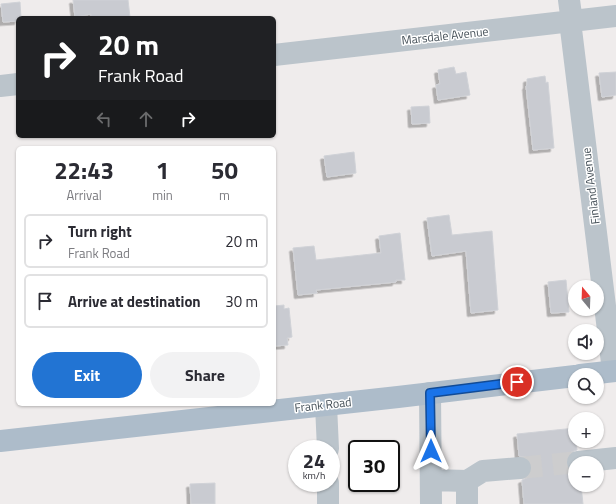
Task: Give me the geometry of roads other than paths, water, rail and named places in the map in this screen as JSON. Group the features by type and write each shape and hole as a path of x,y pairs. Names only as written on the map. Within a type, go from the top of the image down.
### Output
{"main road":[{"path":"604,372 615,371"},
{"name":"Frank Road","path":"0,441 568,377"}],"street":[{"name":"Marsdale Avenue","path":"276,55 570,11 616,16"},
{"name":"Finland Avenue","path":"570,11 615,371"},
{"path":"0,86 16,84"},
{"path":"430,393 431,504"},
{"path":"326,405 328,440"},
{"path":"604,459 616,458"},
{"path":"431,480 467,481 483,471 520,468"},
{"path":"467,481 467,504"},
{"path":"328,492 328,504"}],"tunnel":[{"path":"520,468 568,463"}]}
